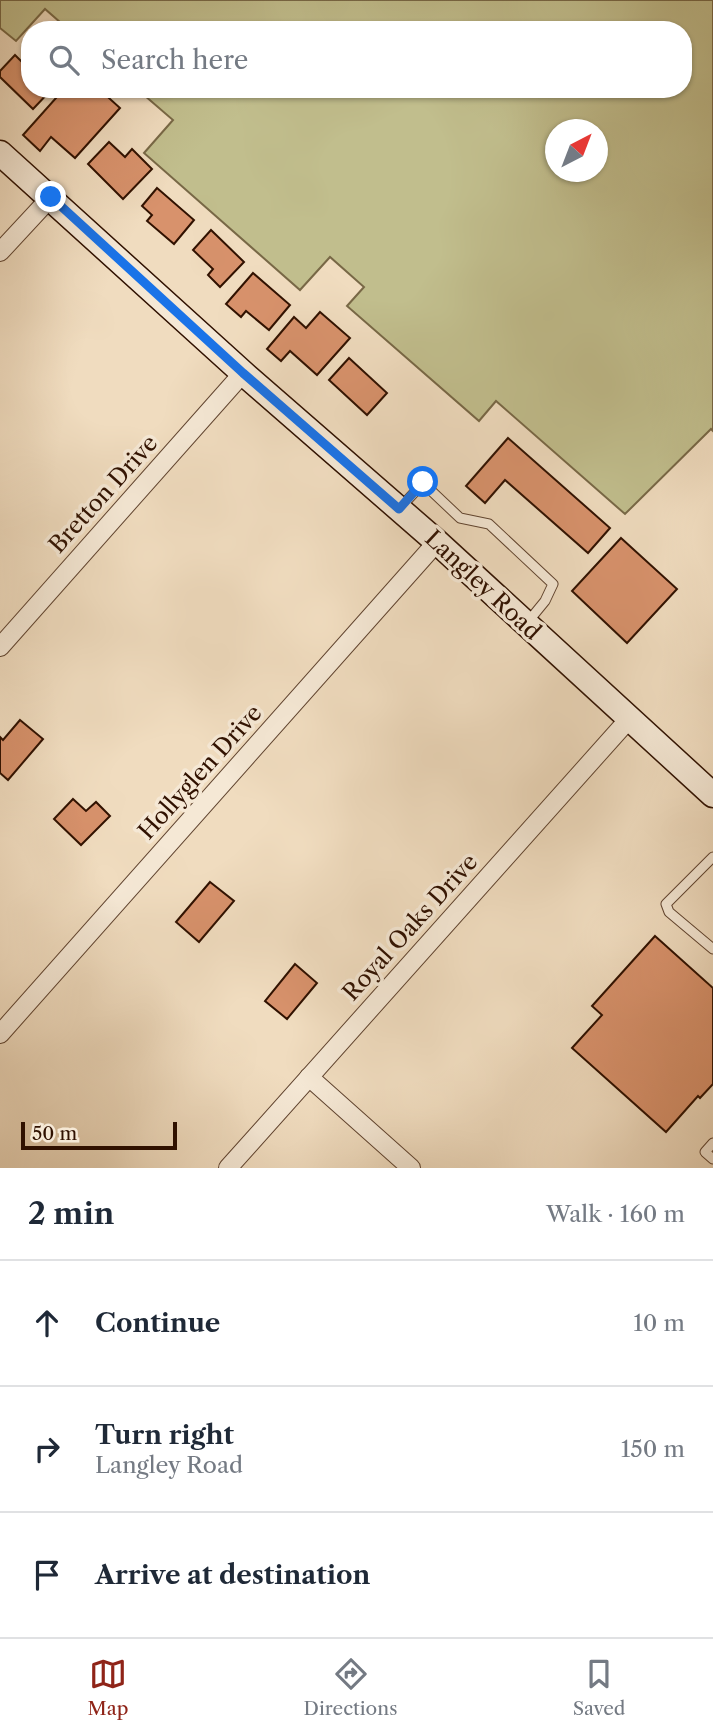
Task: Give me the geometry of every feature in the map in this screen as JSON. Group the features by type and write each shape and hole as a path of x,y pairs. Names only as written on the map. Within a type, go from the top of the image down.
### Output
{"street":[{"name":"Langley Road","path":"0,153 243,373 437,542 713,795"},
{"path":"0,252 51,197"},
{"name":"Bretton Drive","path":"0,647 243,373"},
{"name":"Hollyglen Drive","path":"0,1034 437,542"},
{"name":"Royal Oaks Drive","path":"228,1168 629,719"},
{"path":"309,1077 411,1168"}],"lane":[{"path":"399,509 423,482 460,518 489,524 553,584 545,601 526,624"},
{"path":"713,856 666,904 669,912 713,949"},
{"path":"713,1143 705,1152 713,1159"}],"shaded area":[{"path":"0,0 713,0 713,431 711,429 625,514 496,401 479,421 347,306 364,287 330,257 300,290 144,153 173,120 147,98 692,98 692,21 59,21 45,9 34,21 21,21 21,35 16,41 0,28"}],"building":[{"path":"15,55 21,61 21,97 0,77 0,71"},
{"path":"22,98 43,98 33,109"},
{"path":"56,98 109,98 120,108 75,158 51,137 40,151 23,135"},
{"path":"109,142 125,157 132,149 152,169 123,199 88,164"},
{"path":"157,188 194,220 174,244 147,221 152,215 142,206"},
{"path":"211,230 244,262 220,287 208,275 213,269 193,250"},
{"path":"253,273 290,305 269,330 246,311 241,317 226,304"},
{"path":"320,312 350,338 317,375 290,351 281,361 267,349 294,317 306,328"},
{"path":"349,358 387,393 367,415 329,380"},
{"path":"508,438 610,528 588,553 505,480 485,503 466,486"},
{"path":"621,538 677,589 627,643 572,591"},
{"path":"20,720 43,739 8,780 0,773 0,737 3,740"},
{"path":"73,799 86,811 96,802 110,816 81,845 54,819"},
{"path":"210,882 234,901 199,942 176,922"},
{"path":"655,936 713,988 713,1084 700,1098 698,1096 666,1132 572,1048 602,1015 592,1006"},
{"path":"295,964 317,983 287,1019 265,1001"}],"route":[{"path":"51,197 243,373 399,509 423,482"}]}
